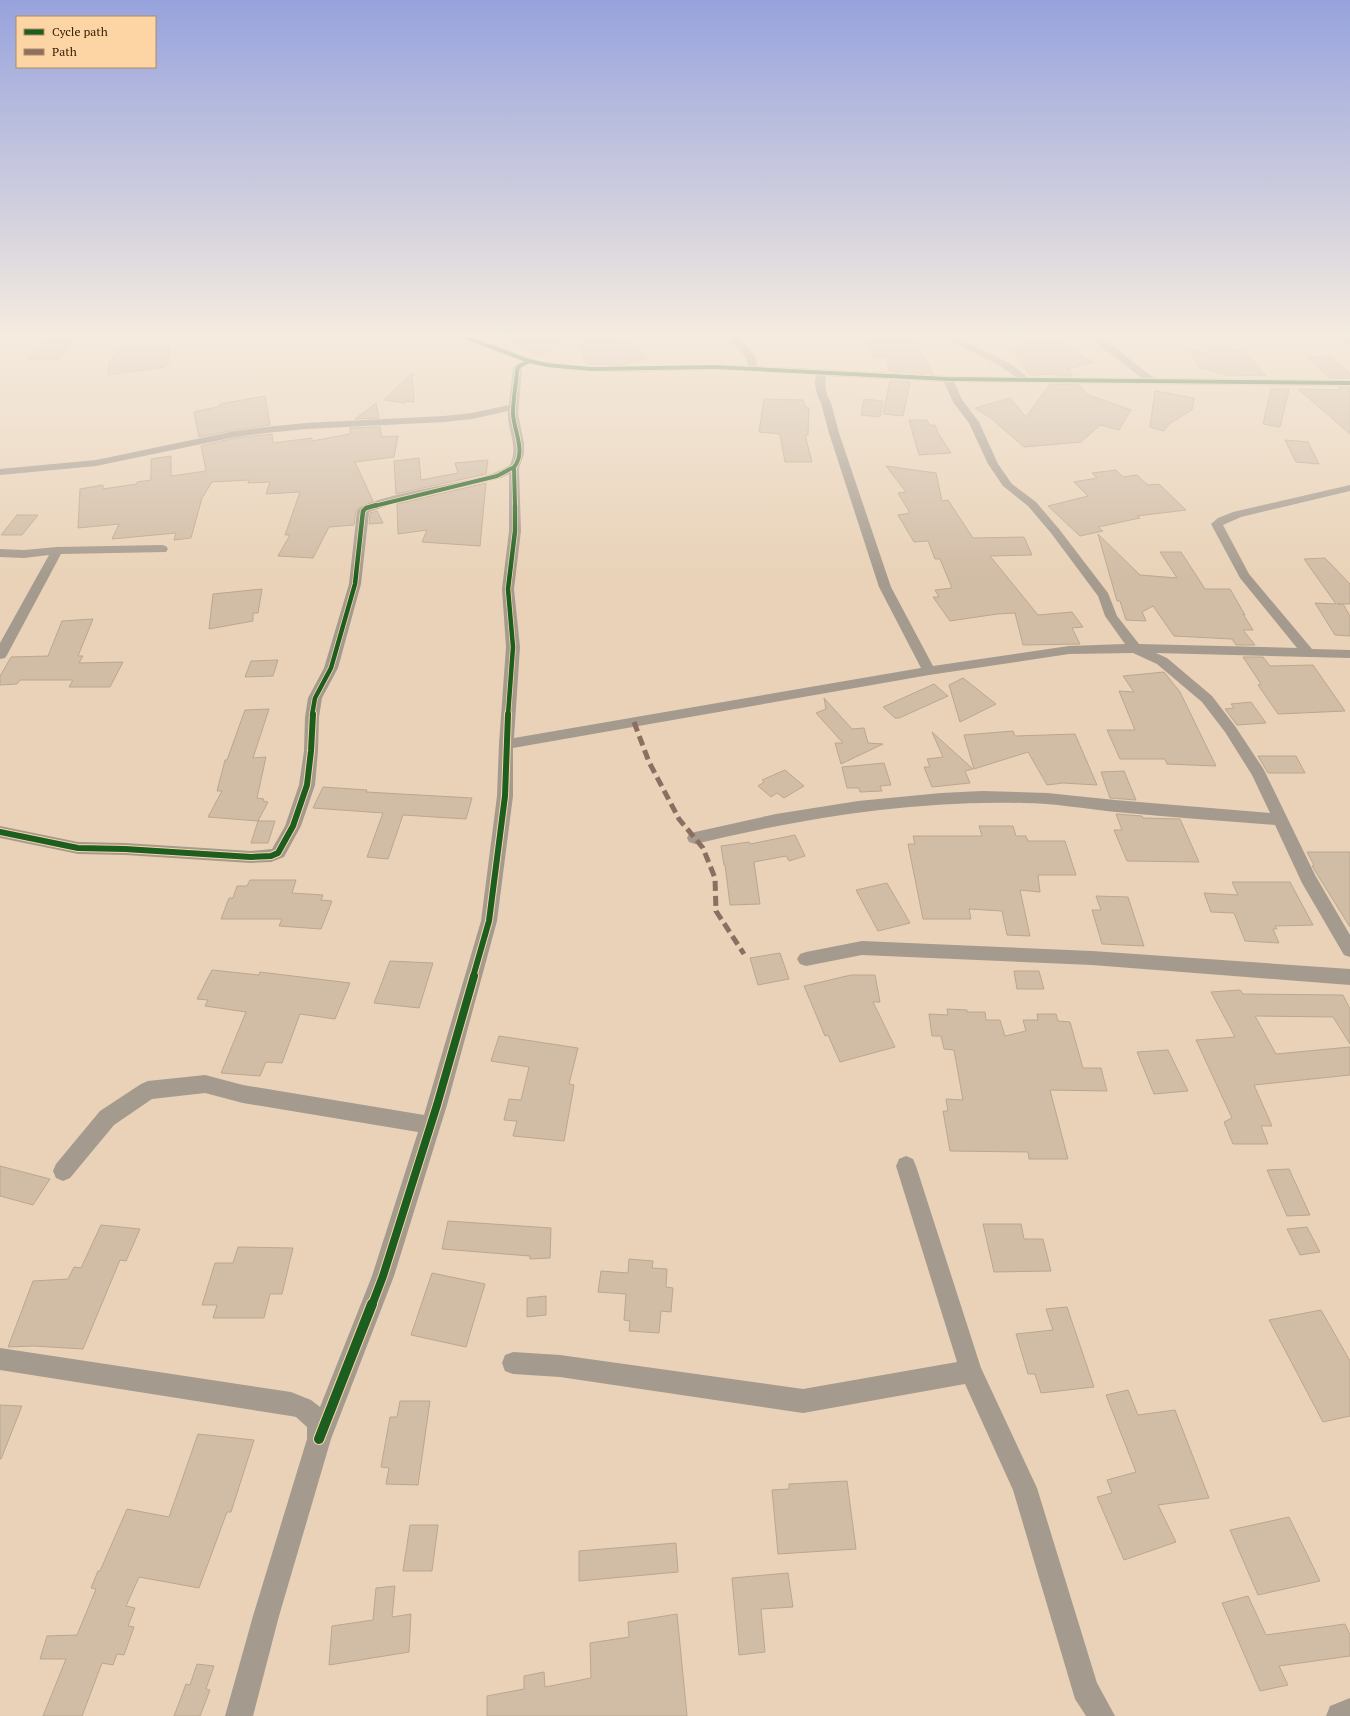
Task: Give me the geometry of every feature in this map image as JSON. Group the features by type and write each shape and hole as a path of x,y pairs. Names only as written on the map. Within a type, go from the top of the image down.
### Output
{"street":[{"path":"0,472 96,463 235,434 266,430 321,425 413,422 453,418"},
{"path":"0,832 78,848 125,849 251,857 275,855 282,847 293,826 306,785 311,751 312,717 315,698 331,668 355,584 363,511 388,501 505,473 516,465 519,454 519,443 514,418"},
{"path":"830,418 885,587 929,672"},
{"path":"971,418 993,464 1008,486 1032,504 1059,537 1104,596 1111,616 1136,649 1162,661 1196,689 1207,699 1230,729 1259,774 1308,878 1350,950"},
{"path":"239,1716 266,1616 319,1439 383,1276 430,1125 489,921 506,796 506,744 514,647 508,589 515,531 514,467"},
{"path":"1308,653 1244,575 1217,524 1227,518 1323,493 1350,488"},
{"path":"0,553 24,554 57,551 162,549"},
{"path":"0,655 57,551"},
{"path":"506,744 929,672 1069,650 1136,649 1350,654"},
{"path":"695,838 799,816 852,807 908,801 976,798 1025,797 1281,820"},
{"path":"806,959 862,948 1092,958 1350,976"},
{"path":"63,1171 107,1118 148,1090 205,1084 243,1094 430,1125"},
{"path":"906,1166 971,1371 1025,1488 1085,1689 1101,1716"},
{"path":"0,1359 291,1404 303,1408 319,1422 319,1439"},
{"path":"513,1363 560,1366 803,1401 971,1371"},
{"path":"1340,1716 1350,1712"}],"building":[{"path":"195,418 269,418 270,425 199,437"},
{"path":"761,418 809,418 808,435 805,435 812,462 785,462 780,434 759,432"},
{"path":"991,418 1126,418 1119,430 1100,425 1081,442 1024,447"},
{"path":"1151,418 1179,418 1169,424 1164,431 1150,427"},
{"path":"1264,418 1282,418 1280,427 1263,424"},
{"path":"1332,418 1350,418 1350,434"},
{"path":"909,420 927,420 929,425 935,425 938,433 951,453 919,455"},
{"path":"380,427 382,437 398,436 394,457 355,462 373,501 356,510 354,525 329,527 313,558 278,556 290,535 285,535 300,492 266,494 270,482 248,483 249,480 212,482 202,498 191,538 174,540 176,533 112,539 119,524 78,528 80,489 103,485 103,489 137,484 137,482 151,480 151,459 171,456 171,476 206,471 201,446 235,438 272,434 273,443 312,438 312,441 350,434 350,428"},
{"path":"1285,440 1308,442 1319,464 1296,462"},
{"path":"419,458 421,480 458,473 455,463 488,460 486,474 396,494 394,461"},
{"path":"886,466 936,473 942,501 948,500 973,538 1024,537 1032,555 990,556 1038,615 1072,612 1083,627 1072,628 1080,644 1023,645 1015,613 997,614 950,621 933,597 939,597 935,590 952,588 940,559 935,559 928,541 914,542 898,515 910,513 898,493 906,492"},
{"path":"1116,470 1123,477 1137,475 1148,485 1159,484 1186,510 1137,516 1140,518 1098,527 1103,531 1080,536 1048,506 1088,496 1074,482 1097,478 1092,473"},
{"path":"486,483 480,546 422,542 427,530 398,534 397,504"},
{"path":"377,511 383,523 369,524 370,513"},
{"path":"17,515 38,515 22,535 1,535"},
{"path":"1098,534 1140,575 1177,578 1160,552 1181,552 1205,589 1230,589 1253,630 1243,630 1255,645 1236,645 1232,639 1174,636 1153,606 1142,612 1146,621 1126,620 1120,601 1117,601"},
{"path":"1325,558 1350,584 1350,604 1343,604 1350,616 1350,636 1335,635 1315,603 1336,604 1304,559"},
{"path":"262,589 258,613 253,613 253,621 209,629 213,594"},
{"path":"93,619 78,656 83,656 79,663 123,662 110,687 69,687 73,680 20,680 17,684 0,685 0,676 11,657 48,656 62,621"},
{"path":"1243,657 1263,657 1270,666 1313,665 1345,711 1278,714 1258,685 1261,684"},
{"path":"278,660 273,676 245,677 251,661"},
{"path":"1164,672 1180,692 1216,766 1167,764 1165,759 1120,759 1107,730 1135,730 1119,691 1134,692 1123,676"},
{"path":"963,678 996,704 960,722 949,685"},
{"path":"934,684 948,696 899,718 895,718 883,707"},
{"path":"824,698 852,729 864,728 868,743 883,744 841,764 835,743 843,743 816,713 826,709"},
{"path":"1251,702 1266,723 1237,725 1225,709 1234,708 1231,704"},
{"path":"269,709 253,758 266,757 257,798 264,799 263,801 268,802 258,821 208,817 222,791 217,791 225,760 227,760 245,710"},
{"path":"1013,731 1015,736 1075,734 1097,785 1063,783 1047,785 1028,752 974,769 964,735"},
{"path":"932,732 973,769 965,771 970,783 932,787 924,767 930,767 927,759 943,757"},
{"path":"1258,756 1296,756 1305,773 1268,773"},
{"path":"884,763 891,785 880,786 882,791 860,792 859,788 847,788 842,767"},
{"path":"785,770 804,786 784,798 777,793 771,797 758,786 764,782 762,780"},
{"path":"1124,771 1136,800 1110,798 1101,772"},
{"path":"323,787 367,790 366,792 472,798 466,819 403,815 388,859 367,857 383,813 313,808"},
{"path":"1116,814 1142,816 1143,818 1180,819 1199,862 1127,861 1114,830 1122,830"},
{"path":"258,821 275,821 268,843 251,843"},
{"path":"979,826 1013,826 1016,836 1026,836 1028,841 1065,841 1076,875 1038,875 1040,892 1020,890 1030,936 1007,935 1002,911 969,909 971,919 923,919 908,844 915,844 913,836 982,836"},
{"path":"795,835 805,856 789,861 786,856 754,862 760,904 730,905 721,846 749,842 750,844"},
{"path":"1307,852 1350,852 1350,927 1312,866 1314,865"},
{"path":"250,880 296,880 292,893 323,895 321,900 332,901 321,929 279,926 282,919 221,919 229,898 233,898 237,886 247,886"},
{"path":"1232,882 1290,882 1313,925 1275,926 1277,929 1273,929 1279,943 1245,941 1234,913 1211,912 1204,893 1238,895"},
{"path":"887,883 910,923 878,931 856,890"},
{"path":"1096,896 1128,897 1144,946 1102,944 1092,910 1101,910"},
{"path":"780,953 789,979 758,985 750,958"},
{"path":"390,961 433,963 419,1008 374,1003"},
{"path":"212,970 259,975 260,972 350,983 335,1019 300,1014 282,1063 266,1062 260,1076 221,1073 246,1012 205,1006 208,1000 197,999"},
{"path":"1014,971 1039,971 1044,989 1017,989"},
{"path":"851,975 875,975 880,1002 873,1002 895,1047 840,1062 828,1035 825,1036 804,986"},
{"path":"1240,990 1243,994 1343,995 1350,1009 1350,1044 1333,1017 1255,1016 1276,1054 1350,1047 1350,1075 1254,1085 1272,1126 1261,1126 1268,1144 1233,1144 1224,1122 1232,1118 1196,1040 1235,1037 1211,992"},
{"path":"947,1009 967,1010 967,1012 985,1012 986,1020 1000,1020 1005,1036 1026,1031 1023,1020 1038,1020 1037,1014 1056,1014 1058,1021 1070,1022 1083,1068 1101,1068 1107,1091 1050,1090 1068,1159 1029,1159 1028,1152 950,1151 943,1111 948,1111 946,1099 963,1100 954,1050 944,1049 941,1036 932,1036 929,1014 948,1015"},
{"path":"499,1036 578,1048 569,1084 574,1085 564,1141 513,1136 517,1121 504,1120 509,1099 521,1100 529,1067 491,1061"},
{"path":"1168,1050 1188,1091 1154,1094 1137,1052"},
{"path":"0,1166 50,1179 33,1205 0,1196"},
{"path":"1289,1169 1310,1215 1287,1216 1267,1170"},
{"path":"448,1221 551,1228 550,1258 530,1259 530,1256 442,1249"},
{"path":"983,1224 1021,1224 1024,1239 1043,1239 1051,1271 994,1272"},
{"path":"101,1225 140,1229 126,1261 120,1260 83,1349 34,1346 8,1347 33,1281 68,1279 74,1267 81,1268"},
{"path":"1307,1227 1320,1252 1300,1255 1287,1229"},
{"path":"238,1247 293,1248 282,1294 270,1294 264,1318 213,1318 217,1305 202,1305 215,1263 233,1263"},
{"path":"629,1259 653,1261 652,1268 667,1269 666,1287 673,1288 671,1312 661,1311 659,1333 629,1331 630,1321 624,1320 626,1294 598,1292 601,1271 628,1273"},
{"path":"432,1273 485,1284 466,1347 411,1335"},
{"path":"546,1296 546,1315 527,1317 527,1298"},
{"path":"1067,1307 1094,1387 1041,1393 1035,1374 1028,1374 1016,1334 1053,1330 1046,1309"},
{"path":"1321,1310 1350,1361 1350,1416 1323,1422 1269,1320"},
{"path":"1128,1390 1138,1415 1175,1410 1209,1498 1158,1505 1176,1542 1124,1560 1097,1497 1112,1493 1107,1480 1136,1472 1106,1395"},
{"path":"400,1401 430,1401 418,1485 386,1484 389,1468 381,1467 390,1417 397,1417"},
{"path":"0,1405 22,1406 1,1459 0,1459"},
{"path":"198,1434 254,1440 231,1512 227,1512 199,1588 139,1577 126,1606 135,1608 128,1626 134,1627 124,1655 117,1654 113,1665 102,1663 82,1716 43,1716 66,1659 40,1659 47,1636 77,1635 96,1589 91,1588 127,1509 169,1517"},
{"path":"847,1481 856,1549 778,1554 772,1490 789,1489 789,1484"},
{"path":"1289,1517 1320,1581 1258,1595 1230,1530"},
{"path":"410,1525 438,1525 432,1571 403,1571"},
{"path":"676,1543 678,1572 579,1581 579,1551"},
{"path":"788,1573 793,1607 761,1609 765,1652 739,1655 732,1578"},
{"path":"395,1586 392,1617 411,1614 409,1652 329,1665 332,1626 373,1620 376,1588"},
{"path":"1248,1596 1266,1635 1345,1624 1350,1635 1350,1656 1279,1666 1288,1685 1260,1691 1222,1603"},
{"path":"677,1614 687,1716 487,1716 487,1696 524,1689 524,1676 544,1672 545,1687 591,1678 590,1643 629,1637 628,1622"},
{"path":"197,1664 214,1666 206,1689 210,1690 200,1716 174,1716 186,1684 190,1685"}],"marked path":[{"path":"634,722 649,762 679,819 703,848 715,878 716,911 744,954"}],"cycle path":[{"path":"0,832 78,848 125,849 251,857 271,856 278,853 293,826 307,785 311,751 312,717 315,698 331,668 355,584 363,511 366,508 389,501 497,476 514,467 519,454 519,443 514,418"},
{"path":"319,1439 383,1276 437,1105 489,921 505,796 506,744 513,647 508,589 515,531 514,467"}]}
